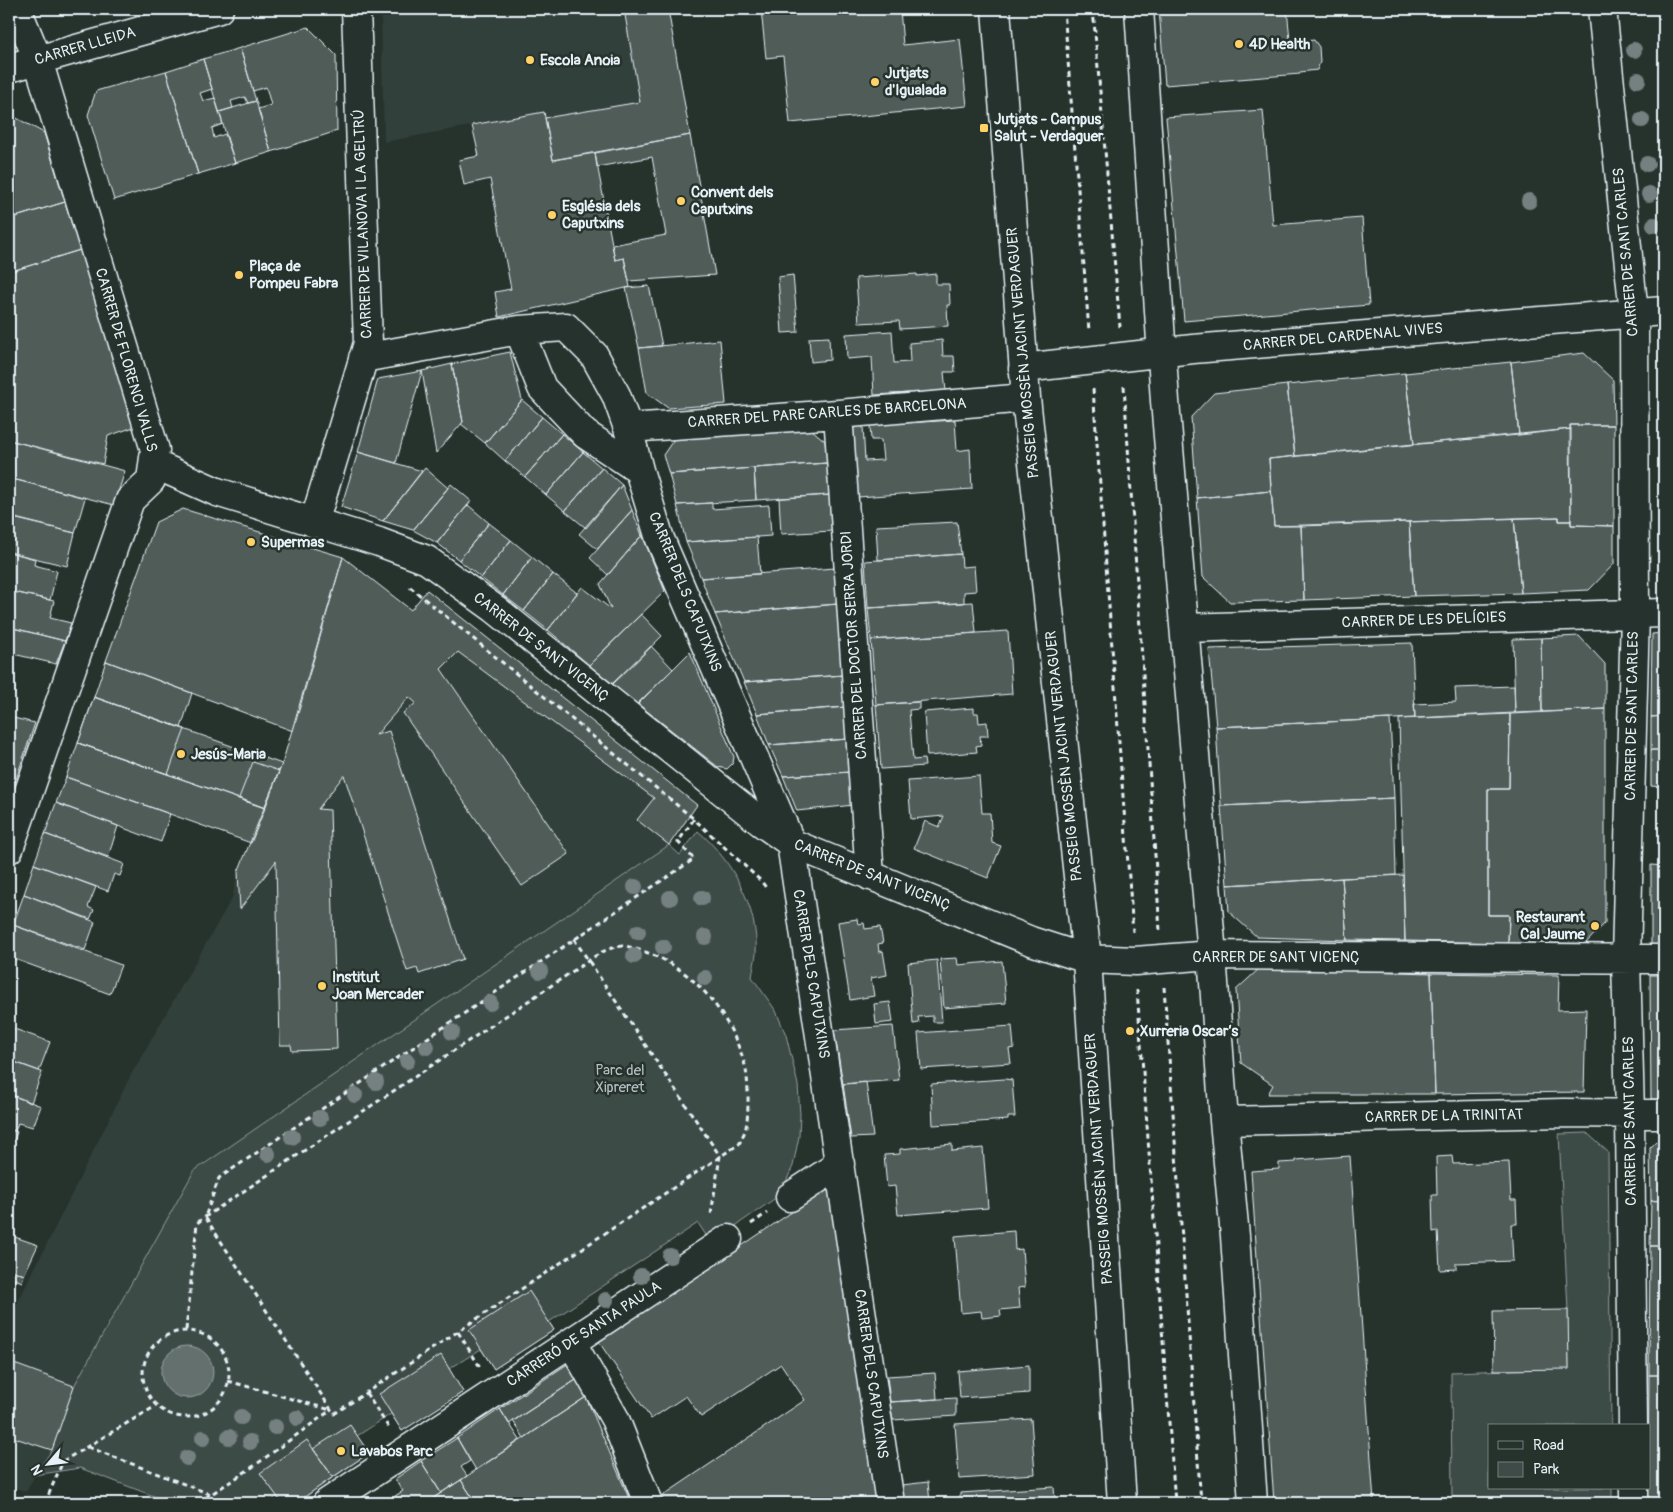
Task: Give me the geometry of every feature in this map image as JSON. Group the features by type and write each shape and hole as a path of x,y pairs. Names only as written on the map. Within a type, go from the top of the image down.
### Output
{"street":[{"name":"CARRER DE FLORENCI VALLS","path":"10,842 130,500 151,480 155,450 38,60 17,9"},
{"name":"CARRER LLEIDA","path":"9,68 219,9"},
{"name":"CARRER DE VILANOVA I LA GELTRÚ","path":"314,523 368,343 356,9"},
{"name":"PASSEIG MOSSÈN JACINT VERDAGUER","path":"996,9 1023,368 1087,959 1122,1503"},
{"path":"1140,9 1162,353 1235,1236 1253,1503"},
{"name":"CARRER DE SANT CARLES","path":"1602,9 1634,313 1634,614 1626,959 1634,1424"},
{"name":"CARRER DEL CARDENAL VIVES","path":"1023,368 1162,353 1664,311"},
{"name":"CARRER DELS CAPUTXINS","path":"364,358 519,330 566,328 594,355 616,395 628,428 638,470 660,539 791,843 890,1503"},
{"path":"519,330 542,388 585,434 638,470"},
{"name":"CARRER DEL PARE CARLES DE BARCELONA","path":"628,428 838,414 1026,398"},
{"name":"CARRER DEL DOCTOR SERRA JORDI","path":"838,414 870,876"},
{"name":"CARRER DE SANT VICENÇ","path":"154,464 217,492 379,542 427,560 495,609 761,822 791,843 1031,941 1087,959 1135,962 1162,958 1212,956 1664,960"},
{"name":"CARRER DE LES DELÍCIES","path":"1185,628 1664,613"},
{"name":"CARRER DE LA TRINITAT","path":"1224,1121 1564,1113 1664,1114"},
{"path":"790,1198 840,1164"},
{"name":"CARRERÓ DE SANTA PAULA","path":"327,1503 728,1239"},
{"path":"572,1343 615,1419 648,1503"},
{"path":"1634,1490 1634,1503"}],"path":[{"path":"1064,9 1175,1503"},
{"path":"1093,9 1122,357 1162,958 1202,1503"},
{"path":"421,597 694,819 761,881"},
{"path":"205,1218 219,1178 694,859 678,842 694,819"},
{"path":"574,940 720,1156 711,1215 704,1232 693,1240 703,1256"},
{"path":"186,1330 197,1223 605,950 624,946 657,956 684,974 712,1000 733,1031 745,1064 748,1101 746,1128 739,1144 334,1414 205,1218"},
{"path":"728,1239 790,1198"},
{"path":"186,1330 201,1333 214,1341 223,1353 228,1366 228,1381 224,1395 215,1407 202,1414 188,1418 173,1416 156,1406 144,1388 142,1374 144,1360 160,1338 173,1332 186,1330"},
{"path":"458,1332 496,1392"},
{"path":"228,1381 331,1410"},
{"path":"366,1393 404,1453"},
{"path":"45,1503 63,1461 156,1406"},
{"path":"198,1503 254,1466 331,1410"},
{"path":"87,1447 211,1494"}],"shaded area":[{"name":"Escola Anoia","path":"381,9 668,9 690,135 553,160 544,112 384,142"},
{"name":"Institut Joan Mercader","path":"343,557 410,610 427,590 697,805 669,845 194,1171 74,1386 52,1450 26,1492 9,1485 9,1320 131,1075 232,898 238,872 282,764"},
{"path":"182,1346 192,1346 201,1350 209,1358 213,1372 209,1386 201,1394 192,1398 182,1398 173,1394 165,1386 161,1377 161,1367 165,1358 173,1350"}],"green space":[{"name":"Parc del Xipreret","path":"698,831 722,856 741,886 748,903 756,937 756,954 752,977 776,1011 786,1035 798,1085 799,1136 793,1166 780,1195 711,1243 698,1223 549,1322 554,1330 494,1369 481,1349 449,1369 463,1392 402,1431 391,1414 357,1436 369,1453 296,1503 282,1503 277,1497 266,1503 172,1503 80,1468 35,1475 52,1450 74,1386 194,1171 669,845 680,855"},
{"path":"1587,1133 1608,1152 1611,1424 1488,1424 1488,1490 1612,1490 1612,1503 1452,1503 1451,1372 1569,1368 1559,1134"}],"building":[{"path":"624,9 668,9 690,135 553,160 545,118 640,102"},
{"name":"Jutjats d'Igualada","path":"761,9 900,9 903,45 960,39 967,106 790,123 783,56 766,58"},
{"name":"4D Health","path":"1159,9 1287,9 1290,40 1297,39 1297,42 1314,40 1319,47 1320,62 1317,70 1300,72 1300,74 1165,85"},
{"path":"308,27 336,55 337,131 271,152 258,109 271,105 266,87 253,91 240,48"},
{"path":"240,48 256,101 248,103 245,97 231,101 233,108 219,112 203,59"},
{"path":"203,59 212,89 200,93 203,101 215,98 223,124 212,128 214,138 225,134 235,163 198,174 166,71"},
{"path":"166,71 198,174 114,200 88,115 96,91"},
{"path":"256,101 271,152 235,163 219,112"},
{"path":"1263,110 1273,225 1362,218 1369,305 1184,321 1166,117"},
{"name":"Església dels Caputxins","path":"544,112 553,160 595,153 615,260 624,258 630,287 499,317 495,292 511,289 490,179 464,185 459,160 479,156 472,125"},
{"path":"11,115 44,133 65,202 9,219 9,116"},
{"name":"Convent dels Caputxins","path":"690,135 715,275 629,281 624,258 615,260 612,245 666,235 652,157 597,167 595,153"},
{"path":"65,202 80,250 9,272 9,219"},
{"path":"80,250 134,427 108,436 103,464 9,440 9,272"},
{"path":"917,274 917,276 936,274 936,284 949,284 948,326 900,329 899,321 859,323 856,278"},
{"path":"793,275 798,332 782,333 778,277"},
{"path":"649,286 662,346 639,348 626,288"},
{"path":"892,331 894,363 910,362 909,343 942,340 943,356 954,356 955,372 944,372 946,391 874,395 872,357 847,359 846,334"},
{"path":"829,337 830,360 811,362 809,338"},
{"path":"720,340 726,404 668,408 647,393 639,348"},
{"path":"510,352 522,400 485,443 461,424 463,422 452,364"},
{"path":"1584,353 1613,380 1614,425 1570,425 1571,429 1519,435 1511,362"},
{"path":"1511,362 1519,435 1414,444 1405,373"},
{"path":"452,364 463,422 436,453 422,371"},
{"path":"422,371 396,463 358,452 378,379"},
{"path":"1405,373 1414,444 1295,456 1287,385"},
{"path":"1287,385 1295,456 1269,459 1271,491 1197,498 1191,417 1214,393"},
{"path":"522,400 542,417 505,461 485,443"},
{"path":"542,417 562,434 525,477 505,461"},
{"path":"955,420 957,451 970,449 972,489 858,497 853,426 863,426 865,461 883,460 881,440 871,440 870,425"},
{"path":"1570,425 1614,425 1614,526 1571,525"},
{"path":"1571,429 1571,521 1559,521 1559,517 1274,526 1269,459"},
{"path":"812,430 825,441 827,463 669,474 663,455 674,439"},
{"path":"562,434 583,452 546,495 525,477"},
{"path":"9,440 125,471 114,505 9,478"},
{"path":"358,452 422,471 383,521 341,507"},
{"path":"583,452 602,468 565,511 546,495"},
{"path":"827,463 830,495 756,500 754,468"},
{"path":"425,468 448,488 413,530 383,521"},
{"path":"602,468 622,485 586,528 565,511"},
{"path":"754,468 756,500 677,505 669,474"},
{"path":"9,478 85,498 75,533 9,517"},
{"path":"451,484 471,501 437,543 413,530"},
{"path":"622,485 632,510 597,549 579,534"},
{"path":"1271,491 1274,526 1301,526 1304,600 1230,602 1203,577 1197,498"},
{"path":"830,495 832,531 781,534 779,498"},
{"path":"712,503 712,509 769,505 771,536 686,542 677,505"},
{"path":"468,505 489,523 459,560 437,543"},
{"path":"183,509 343,557 293,731 106,661 156,522"},
{"path":"632,510 642,535 608,575 590,558"},
{"path":"11,517 75,533 67,566 9,552 9,525"},
{"path":"1559,517 1559,521 1571,521 1571,525 1614,526 1614,564 1589,590 1521,593 1514,518"},
{"path":"1514,518 1521,593 1414,596 1409,522"},
{"path":"957,522 961,554 878,560 876,526"},
{"path":"1409,522 1414,596 1304,600 1301,526"},
{"path":"489,523 511,540 481,578 459,560"},
{"path":"642,535 665,591 589,665 548,630 582,587 611,609 600,584"},
{"path":"757,537 760,574 701,578 686,542"},
{"path":"511,540 532,557 503,595 481,578"},
{"path":"9,552 35,559 34,565 57,571 50,600 9,591"},
{"path":"961,554 962,567 974,566 976,591 964,592 964,603 868,608 865,561"},
{"path":"343,557 411,610 427,590 697,805 669,845 637,820 654,798 458,652 441,669 569,854 522,886 403,713 416,703 409,697 376,735 389,731 463,959 419,974 417,968 407,971 344,775 318,809 330,810 337,1049 292,1051 291,1045 280,1045 276,861 240,909 238,872 282,764"},
{"path":"532,557 553,574 524,611 503,595"},
{"path":"835,568 838,604 715,614 701,578"},
{"path":"553,574 577,593 548,630 524,611"},
{"path":"9,591 54,601 50,618 71,623 65,641 9,627"},
{"path":"973,602 976,633 871,640 868,608"},
{"path":"838,604 844,675 744,682 715,614"},
{"path":"641,614 662,636 613,684 589,665"},
{"path":"9,627 65,641 56,664 9,653"},
{"path":"1008,631 1012,694 876,705 871,640"},
{"path":"1664,633 1664,716 1651,717 1652,634"},
{"path":"1579,636 1605,664 1605,709 1542,712 1541,638"},
{"path":"1541,638 1542,712 1515,713 1513,639"},
{"path":"1412,643 1415,718 1216,727 1209,649"},
{"path":"651,646 673,669 634,707 610,686"},
{"path":"690,652 734,757 733,763 727,769 718,767 638,704"},
{"path":"106,661 192,693 181,728 94,697"},
{"path":"844,675 846,707 757,714 744,682"},
{"path":"9,686 15,688 9,712"},
{"path":"1514,686 1515,713 1415,718 1414,704 1456,702 1455,688"},
{"name":"Jesús-Maria","path":"94,697 282,764 265,808 78,743"},
{"path":"94,697 185,729 168,774 78,743"},
{"path":"919,702 919,709 909,710 913,760 924,759 925,766 881,769 876,705"},
{"path":"846,707 848,739 769,745 757,714"},
{"path":"974,708 974,713 978,713 979,723 987,722 988,736 980,736 981,745 976,746 977,752 927,756 924,712"},
{"path":"1605,709 1605,923 1584,945 1508,943 1509,915 1488,915 1488,789 1509,789 1510,714"},
{"path":"1510,714 1509,789 1488,789 1488,915 1509,915 1508,943 1405,941 1399,719"},
{"path":"1664,716 1664,750 1651,750 1651,717"},
{"path":"9,717 35,723 11,794 9,795"},
{"path":"1390,719 1394,798 1221,806 1216,727"},
{"path":"848,739 851,772 783,776 769,745"},
{"path":"78,743 265,808 251,843 66,777"},
{"path":"1651,750 1664,750 1664,787 1651,786"},
{"path":"253,762 279,771 265,808 239,798"},
{"path":"851,772 854,805 797,811 783,776"},
{"path":"979,776 982,813 990,813 992,843 1001,846 988,878 914,848 925,821 939,827 944,816 911,819 908,781"},
{"path":"66,777 170,814 161,842 56,803"},
{"path":"1394,798 1396,875 1227,885 1221,806"},
{"path":"56,803 118,826 108,857 45,834"},
{"path":"45,834 124,864 120,876 114,874 108,891 34,864"},
{"path":"34,864 96,887 88,907 94,910 90,919 24,894"},
{"path":"1651,865 1664,866 1664,946 1651,946"},
{"path":"1403,875 1405,941 1347,940 1342,878"},
{"path":"1342,878 1347,940 1257,937 1229,912 1227,885"},
{"path":"24,894 95,922 85,950 13,925"},
{"path":"857,919 858,924 864,923 865,929 880,927 883,943 878,944 879,952 883,951 887,975 871,978 874,996 850,1000 838,922"},
{"path":"13,925 121,965 110,994 9,957 9,937"},
{"path":"957,958 958,965 1002,961 1006,1003 944,1008 940,959"},
{"path":"937,960 942,1022 933,1022 933,1016 918,1017 919,1023 913,1024 908,963"},
{"path":"1260,968 1431,973 1435,1094 1268,1094 1273,1085 1241,1063 1236,990"},
{"path":"1431,973 1559,975 1558,1010 1586,1009 1584,1092 1435,1094"},
{"path":"1650,975 1664,975 1664,1099 1651,1099"},
{"path":"890,1002 893,1022 876,1024 874,1004"},
{"path":"893,1026 899,1080 843,1084 834,1030"},
{"path":"1012,1026 1014,1048 1009,1049 1011,1063 921,1069 918,1033"},
{"path":"9,1027 50,1042 39,1071 9,1060"},
{"path":"9,1060 42,1072 31,1103 9,1094"},
{"path":"1012,1080 1015,1117 1008,1117 1008,1120 933,1125 931,1084"},
{"path":"866,1082 873,1137 851,1138 843,1084"},
{"path":"9,1094 41,1106 33,1127 18,1123 15,1131 9,1129"},
{"path":"9,1129 17,1132 9,1154"},
{"path":"1664,1134 1664,1200 1651,1201 1650,1148"},
{"path":"952,1144 952,1151 983,1148 988,1208 898,1215 895,1186 887,1187 884,1155 900,1154 900,1149"},
{"path":"1350,1156 1374,1503 1274,1503 1251,1171 1279,1169 1279,1163 1296,1162 1296,1160"},
{"path":"1452,1156 1453,1164 1509,1162 1511,1200 1516,1200 1517,1224 1511,1224 1513,1261 1456,1263 1456,1269 1440,1270 1438,1231 1433,1232 1432,1195 1437,1195 1436,1157"},
{"path":"832,1185 876,1503 664,1503 661,1497 805,1400 781,1364 701,1417 686,1396 651,1419 599,1342"},
{"path":"1664,1200 1664,1246 1650,1246 1651,1201"},
{"path":"1014,1231 1015,1250 1022,1249 1025,1287 1018,1288 1020,1308 1000,1310 1001,1316 982,1318 981,1311 961,1313 955,1236"},
{"path":"9,1235 38,1245 24,1275 9,1269"},
{"path":"1650,1246 1664,1246 1664,1375 1649,1375"},
{"path":"9,1269 24,1275 22,1282 15,1279 9,1296"},
{"path":"529,1291 554,1330 494,1369 469,1330"},
{"path":"1568,1310 1569,1369 1494,1370 1493,1311"},
{"path":"441,1355 463,1392 402,1431 379,1394"},
{"path":"572,1361 579,1378 509,1424 500,1409"},
{"path":"9,1362 74,1386 52,1450 9,1436"},
{"path":"1029,1365 1029,1393 960,1398 958,1371"},
{"path":"935,1373 937,1399 890,1402 887,1376"},
{"path":"1649,1375 1664,1375 1664,1503 1648,1503 1648,1490 1650,1490"},
{"path":"579,1378 586,1397 524,1438 513,1421"},
{"path":"586,1397 631,1503 476,1503 461,1480"},
{"path":"956,1398 956,1416 893,1420 890,1402"},
{"path":"500,1409 520,1440 476,1470 457,1438"},
{"path":"1031,1419 1035,1474 959,1479 955,1424"},
{"name":"Lavabos Parc","path":"350,1425 369,1453 333,1477 313,1449"},
{"path":"457,1438 470,1461 461,1467 467,1476 441,1493 421,1461"},
{"path":"307,1440 333,1477 296,1503 282,1503 260,1473"},
{"path":"421,1461 441,1493 426,1503 399,1503 395,1496 403,1491 395,1479"},
{"path":"461,1480 476,1503 426,1503 441,1493"},
{"path":"928,1482 930,1503 905,1503 902,1485"},
{"path":"1054,1487 1055,1503 960,1503 960,1493"}],"place":[{"name":"4D Health","path":"1239,44"},
{"name":"Escola Anoia","path":"530,60"},
{"name":"Jutjats d'Igualada","path":"875,82"},
{"name":"Jutjats - Campus Salut - Verdaguer","path":"984,128"},
{"name":"Convent dels Caputxins","path":"681,201"},
{"name":"Església dels Caputxins","path":"552,215"},
{"name":"Plaça de Pompeu Fabra","path":"239,275"},
{"name":"Supermas","path":"251,542"},
{"name":"Jesús-Maria","path":"181,754"},
{"name":"Restaurant Cal Jaume","path":"1595,926"},
{"name":"Institut Joan Mercader","path":"322,986"},
{"name":"Xurreria Oscar’s","path":"1130,1031"},
{"name":"Lavabos Parc","path":"341,1451"}]}
